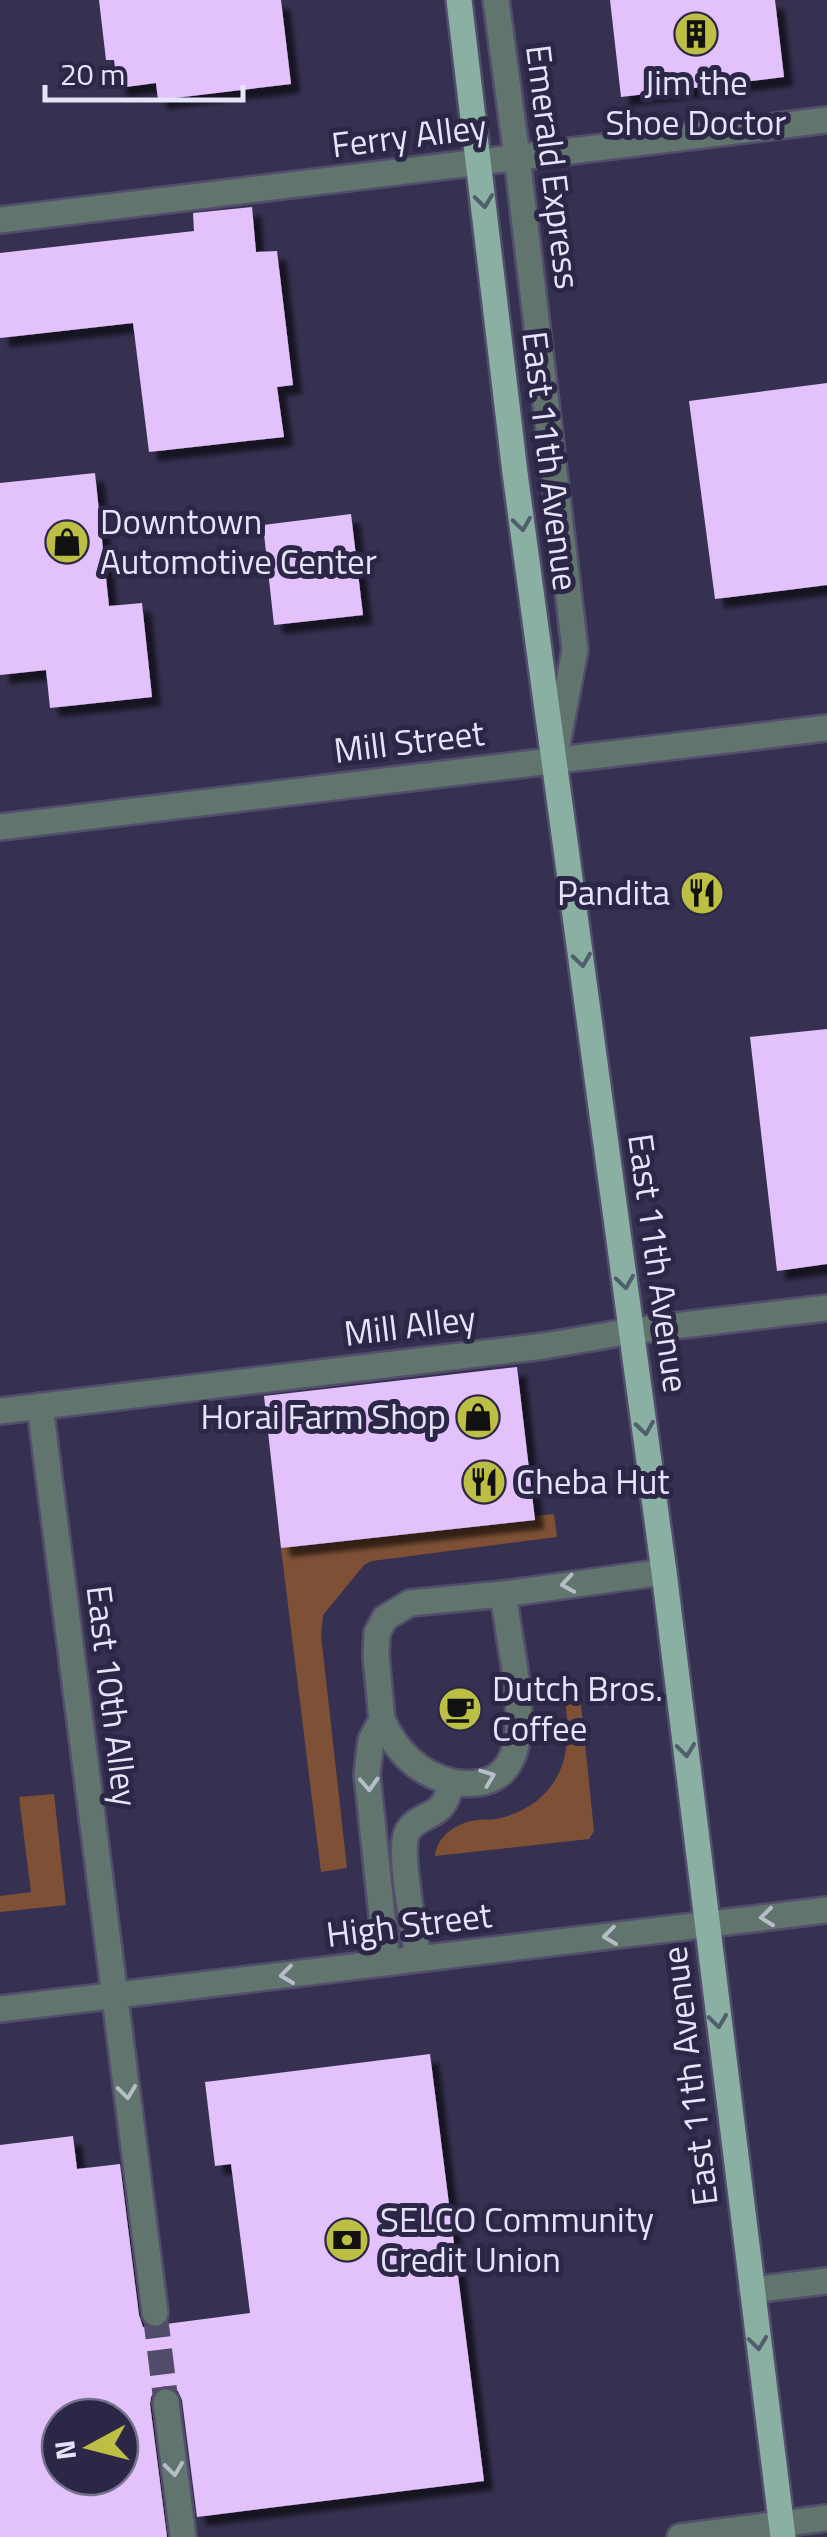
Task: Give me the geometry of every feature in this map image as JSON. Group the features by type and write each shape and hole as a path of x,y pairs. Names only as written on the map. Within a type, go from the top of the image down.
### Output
{"main road":[{"name":"East 11th Avenue","path":"459,0 515,473 664,1572 782,2530"}],"street":[{"name":"Emerald Express","path":"496,0 574,650 554,760"},
{"name":"Ferry Alley","path":"0,220 827,120"},
{"name":"Mill Street","path":"0,827 827,728"},
{"name":"Mill Alley","path":"0,1411 827,1308"},
{"name":"East 10th Alley","path":"40,1406 155,2313"},
{"path":"503,1594 517,1687 519,1720 514,1755 505,1770 488,1781 469,1784 435,1777 404,1756 382,1720 376,1656 377,1633 385,1618 410,1603 664,1572"},
{"path":"382,1720 372,1740 367,1774 387,1963"},
{"path":"418,1959 404,1837 413,1824 440,1809 452,1782"},
{"name":"High Street","path":"0,2009 827,1910"},
{"path":"752,2290 827,2281"},
{"path":"166,2402 183,2537"},
{"path":"680,2537 782,2530 827,2518"}],"shaded area":[{"path":"554,1514 557,1537 372,1561 364,1565 323,1615 321,1635 347,1868 321,1872 281,1548 534,1520 535,1516"},
{"path":"579,1685 594,1831 589,1839 435,1856 444,1836 456,1827 514,1814 545,1794 559,1774 566,1749 568,1726 563,1687"},
{"path":"54,1794 66,1905 0,1912 0,1896 31,1892 19,1797"}],"building":[{"path":"99,0 281,0 291,84 158,100 156,83 118,88 114,60 106,60"},
{"name":"Jim the Shoe Doctor","path":"610,0 775,0 784,77 621,97"},
{"path":"252,207 256,252 277,251 293,385 277,387 284,437 149,452 133,323 0,338 0,253 194,231 193,213"},
{"path":"827,383 827,585 715,599 689,401"},
{"name":"Downtown Automotive Center","path":"95,473 109,606 142,603 152,697 50,708 46,670 0,675 0,483"},
{"name":"Downtown Automotive Center","path":"351,514 363,615 274,625 263,525"},
{"path":"827,1029 827,1264 777,1271 750,1037"},
{"path":"517,1367 535,1520 281,1548 264,1396"},
{"name":"SELCO Community Credit Union","path":"430,2054 484,2481 197,2517 182,2400 178,2391 165,2386 155,2390 150,2404 167,2537 0,2537 0,2145 73,2136 77,2169 120,2164 139,2315 143,2327 158,2329 166,2324 250,2313 231,2164 215,2166 205,2082"}],"tunnel":[{"path":"155,2313 166,2402"}],"place":[{"name":"Jim the Shoe Doctor","path":"696,34"},
{"name":"Downtown Automotive Center","path":"67,542"},
{"name":"Pandita","path":"702,893"},
{"name":"Horai Farm Shop","path":"478,1417"},
{"name":"Cheba Hut","path":"484,1482"},
{"name":"Dutch Bros. Coffee","path":"460,1709"},
{"name":"SELCO Community Credit Union","path":"347,2240"}]}
